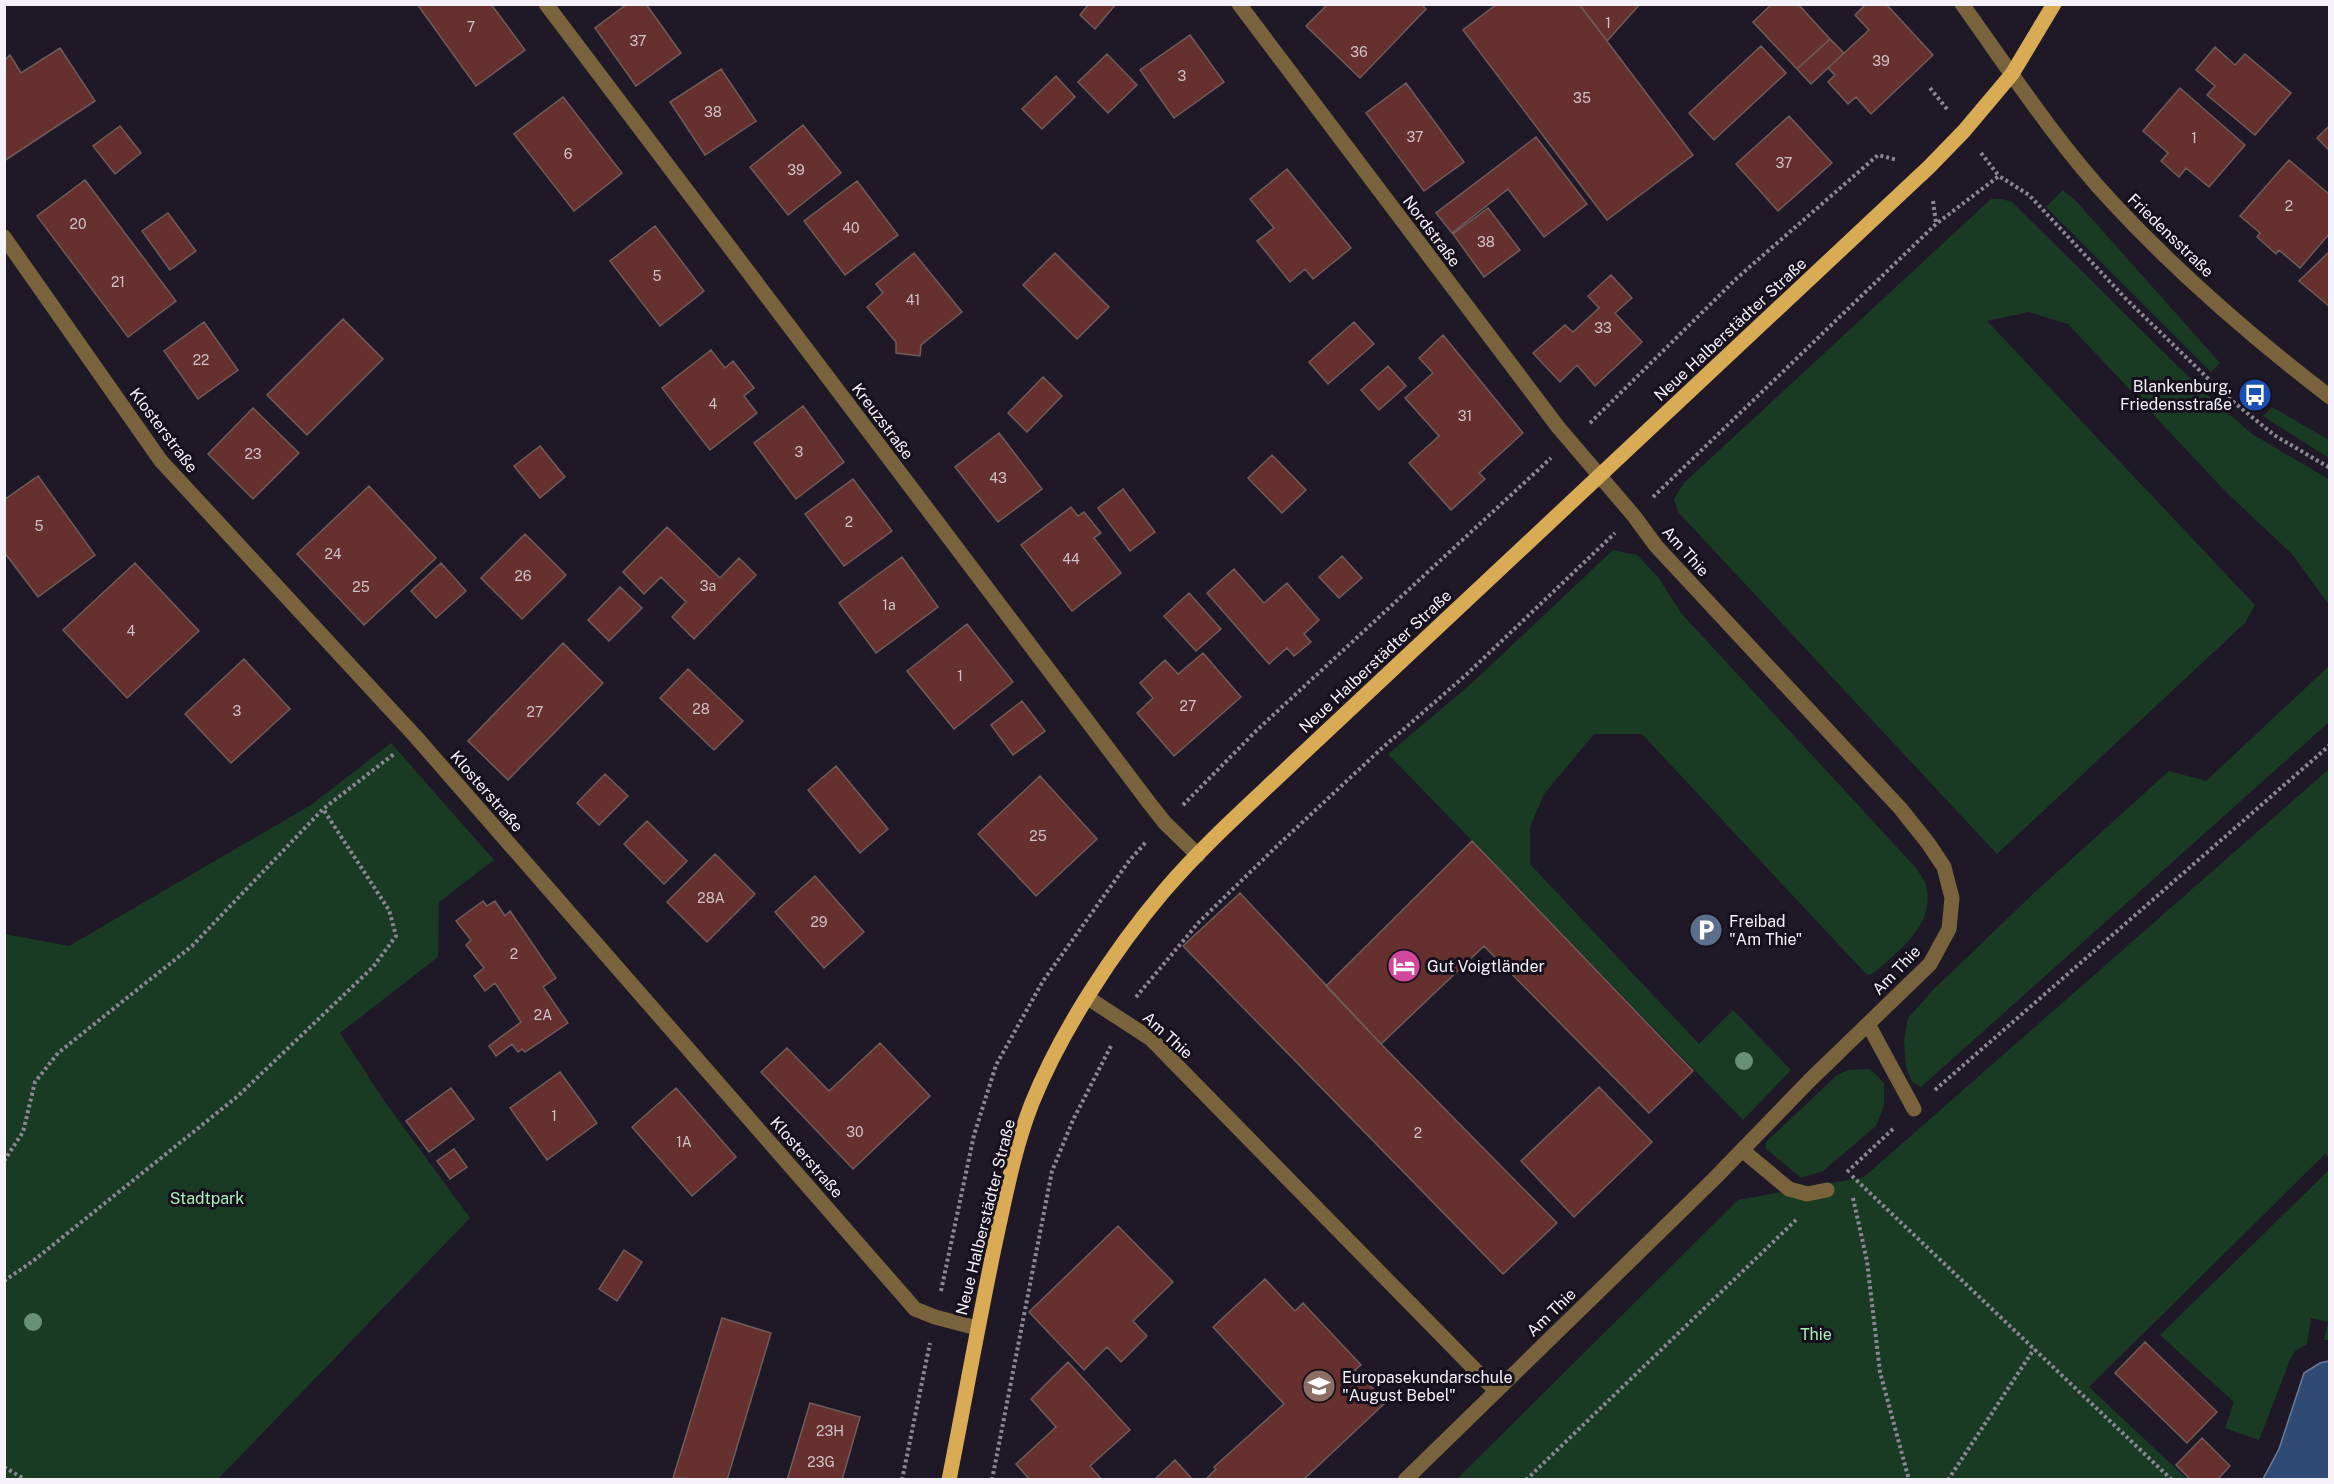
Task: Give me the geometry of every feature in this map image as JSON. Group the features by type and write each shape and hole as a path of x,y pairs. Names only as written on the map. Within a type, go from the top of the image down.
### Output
{"main road":[{"name":"Neue Halberstädter Straße","path":"949,1479 977,1328 1004,1201 1031,1105 1059,1046 1126,940 1157,900 1198,855 1296,760 1929,167 1964,131 2012,74 2054,4"}],"street":[{"name":"Kreuzstraße","path":"546,4 1150,804 1165,823 1198,855"},
{"name":"Nordstraße","path":"1239,4 1508,361 1599,477"},
{"name":"Friedensstraße","path":"1962,4 2012,74 2112,202 2180,271 2228,314 2330,397"},
{"name":"Klosterstraße","path":"4,237 161,461 416,737 915,1309 977,1328"},
{"name":"Am Thie","path":"1405,1479 1930,964 1949,929 1953,898 1944,867 1928,843 1900,808 1656,546 1634,516 1599,477"},
{"name":"Am Thie","path":"1088,998 1151,1039 1495,1390"},
{"path":"1868,1024 1914,1108"},
{"path":"1742,1150 1789,1189 1807,1194 1827,1190"}],"path":[{"path":"992,1479 1052,1171 1073,1120 1139,991 1211,910 1381,749 1467,674 1634,516 1936,224 1999,176 2029,195 2126,299 2225,395 2274,435 2330,468"},
{"path":"4,1161 23,1132 35,1082 58,1053 192,946 323,809 416,737"},
{"path":"1526,1479 1914,1108 2330,745"},
{"path":"4,1281 33,1261 238,1096 373,967 396,936 389,910 323,809"},
{"path":"1847,1171 1850,1183"},
{"path":"1847,1171 2172,1479"},
{"path":"1852,1194 1867,1261 1880,1372 1909,1479"},
{"path":"1947,1479 2034,1349"},
{"path":"4,1467 26,1479"}],"green space":[{"path":"2063,190 2076,201 2220,363 2211,372 2046,207"},
{"path":"1991,199 2012,202 2206,394 2252,434 2330,480 2329,605 2292,554 2226,492 2068,324 2029,312 1987,321 2255,605 2245,623 1997,854 1678,512 1674,499 1684,483"},
{"path":"2272,407 2329,440 2329,458 2263,416"},
{"path":"1613,550 1637,555 1658,577 1681,613 1917,869 1926,885 1928,899 1921,924 1904,946 1874,973 1867,975 1642,734 1594,734 1544,794 1530,827 1530,864 1699,1044 1733,1010 1791,1070 1743,1120 1388,754 1472,683"},
{"path":"2329,666 2329,722 1921,1087 1912,1082 1906,1067 1904,1041 1908,1018 1934,989 2034,893 2169,771 2206,781"},
{"name":"Stadtpark","path":"391,743 494,860 439,902 438,957 340,1033 385,1102 470,1218 218,1479 5,1479 5,934 69,946 311,805"},
{"name":"Thie","path":"2329,769 2329,1157 2325,1154 2089,1387 2187,1479 1456,1480 1738,1200 1864,1177"},
{"path":"1870,1069 1884,1083 1884,1105 1876,1126 1823,1171 1801,1178 1765,1148 1767,1141 1836,1076 1847,1070"},
{"path":"2329,1170 2329,1340 2324,1340 2328,1322 2311,1318 2307,1344 2295,1351 2290,1360 2259,1440 2225,1428 2234,1402 2160,1335"}],"water":[{"path":"2329,1361 2329,1479 2263,1479 2279,1449 2304,1373 2320,1363"}],"building":[{"path":"417,4 491,4 525,50 476,86"},
{"path":"627,4 646,4 681,53 636,86 595,28"},
{"path":"1089,4 1116,4 1095,29 1080,15"},
{"path":"1328,4 1421,4 1426,9 1360,78 1306,26"},
{"path":"1497,4 1579,4 1693,155 1607,220 1463,30"},
{"path":"1579,4 1640,4 1607,41"},
{"path":"1772,4 1798,4 1830,39 1797,69 1753,22"},
{"path":"1866,4 1886,4 1933,55 1871,114 1856,97 1848,104 1828,82 1835,75 1828,68 1869,30 1855,15"},
{"path":"1190,35 1224,82 1174,118 1140,70"},
{"path":"1830,39 1844,53 1811,84 1797,69"},
{"path":"1761,46 1786,73 1714,140 1689,113"},
{"path":"2215,47 2235,65 2245,54 2291,93 2255,135 2207,95 2215,86 2196,70"},
{"path":"60,48 95,101 4,161 4,61 10,55 21,73"},
{"path":"1107,54 1137,85 1108,113 1078,82"},
{"path":"721,69 756,121 705,155 670,102"},
{"path":"1056,76 1075,97 1042,129 1022,109"},
{"path":"1406,83 1464,162 1424,191 1366,113"},
{"path":"2180,88 2245,145 2209,187 2186,168 2179,177 2161,161 2168,153 2143,131"},
{"path":"563,97 622,173 574,211 514,134"},
{"path":"1789,116 1832,163 1778,211 1736,164"},
{"path":"803,125 841,173 788,215 750,167"},
{"path":"2330,125 2330,151 2317,138"},
{"path":"120,126 141,153 115,174 93,146"},
{"path":"1536,137 1587,204 1544,237 1508,189 1452,233 1436,213"},
{"path":"2289,160 2330,195 2330,233 2300,268 2279,250 2276,254 2257,237 2260,233 2240,216"},
{"path":"1287,169 1351,248 1313,279 1305,269 1290,282 1257,241 1274,228 1250,199"},
{"path":"85,180 176,301 128,337 37,216"},
{"path":"857,181 898,235 845,275 804,221"},
{"path":"1488,208 1520,250 1484,277 1453,234"},
{"path":"168,213 196,251 170,270 142,231"},
{"path":"655,226 704,291 660,326 610,261"},
{"path":"2330,251 2330,307 2299,281"},
{"path":"914,253 962,312 921,345 920,356 896,353 896,342 867,307 883,293 876,284"},
{"path":"1055,253 1109,307 1077,339 1023,285"},
{"path":"1611,275 1632,298 1615,313 1642,342 1595,386 1577,365 1560,382 1533,353 1565,325 1573,332 1599,308 1588,296"},
{"path":"343,319 383,359 307,435 267,395"},
{"path":"204,322 238,370 198,399 164,351"},
{"path":"1354,322 1374,344 1328,384 1309,362"},
{"path":"1443,335 1523,433 1479,473 1485,479 1451,510 1409,463 1439,436 1405,398 1433,373 1419,358"},
{"path":"711,350 725,368 733,361 754,388 744,396 757,413 710,450 662,388"},
{"path":"1388,366 1406,386 1379,410 1361,390"},
{"path":"1043,377 1062,396 1027,432 1008,413"},
{"path":"803,406 844,462 796,499 754,443"},
{"path":"253,408 299,453 253,499 208,454"},
{"path":"999,433 1042,489 998,522 955,467"},
{"path":"540,446 565,477 540,498 514,466"},
{"path":"1272,455 1306,490 1282,513 1248,478"},
{"path":"38,476 95,555 38,597 4,552 4,500"},
{"path":"853,479 892,531 844,566 805,514"},
{"path":"369,486 436,558 364,625 297,554"},
{"path":"1123,489 1155,532 1130,551 1098,508"},
{"path":"1071,507 1078,516 1084,512 1101,533 1094,538 1121,573 1072,611 1021,545"},
{"path":"667,527 720,578 739,558 756,575 694,639 672,617 686,602 661,577 644,594 623,572"},
{"path":"525,534 566,575 522,619 481,578"},
{"path":"1342,556 1362,578 1339,598 1319,577"},
{"path":"902,557 938,607 876,653 839,603"},
{"path":"135,563 199,631 127,698 63,630"},
{"path":"441,563 466,591 436,618 411,591"},
{"path":"1234,569 1264,603 1287,583 1319,620 1304,634 1311,642 1294,656 1287,648 1269,664 1207,593"},
{"path":"620,587 642,608 609,641 588,620"},
{"path":"1189,593 1221,629 1196,651 1164,616"},
{"path":"967,624 1013,682 954,729 907,671"},
{"path":"563,643 603,683 508,780 468,741"},
{"path":"1203,653 1241,697 1174,756 1137,713 1153,698 1140,683 1165,660 1178,674"},
{"path":"244,659 290,709 231,763 185,714"},
{"path":"688,669 743,721 714,750 660,698"},
{"path":"1022,701 1045,731 1013,755 991,725"},
{"path":"836,766 888,829 860,853 808,790"},
{"path":"605,774 628,796 599,825 577,803"},
{"path":"1040,776 1097,839 1036,896 978,834"},
{"path":"647,821 687,861 664,884 624,844"},
{"name":"Gut Voigtländer","path":"1472,841 1693,1071 1649,1113 1484,946 1381,1044 1326,986"},
{"path":"715,854 755,894 707,942 667,902"},
{"path":"815,876 864,932 824,968 775,912"},
{"path":"1240,893 1381,1044 1557,1223 1503,1274 1183,946"},
{"path":"483,901 487,906 495,901 505,916 510,911 556,978 543,987 568,1023 525,1052 522,1049 518,1052 512,1044 496,1056 489,1046 521,1022 495,983 485,991 474,976 484,968 466,945 471,940 456,921"},
{"path":"880,1043 930,1096 853,1169 761,1072 787,1048 829,1091"},
{"path":"560,1072 597,1123 547,1160 510,1108"},
{"path":"1599,1087 1652,1142 1574,1217 1521,1161"},
{"path":"451,1088 474,1119 429,1152 406,1121"},
{"path":"676,1088 736,1157 692,1196 632,1127"},
{"path":"454,1149 467,1167 450,1179 437,1161"},
{"path":"1118,1226 1173,1282 1133,1321 1147,1336 1121,1362 1107,1347 1084,1370 1029,1312"},
{"path":"624,1250 642,1262 617,1301 599,1289"},
{"name":"Europasekundarschule \"August Bebel\"","path":"1265,1279 1295,1311 1303,1303 1361,1365 1355,1370 1386,1402 1303,1480 1205,1480 1216,1469 1214,1467 1284,1404 1213,1327"},
{"path":"722,1318 771,1333 727,1480 673,1478"},
{"path":"2145,1342 2217,1412 2187,1443 2115,1373"},
{"path":"1068,1362 1130,1430 1090,1466 1102,1480 1030,1480 1016,1464 1056,1427 1031,1399"},
{"path":"810,1403 860,1417 842,1480 787,1480"},
{"path":"2202,1438 2230,1466 2217,1480 2191,1480 2176,1465"},
{"path":"1175,1460 1193,1480 1154,1480"}],"place":[{"name":"Blankenburg, Friedensstraße","path":"2255,395"},
{"name":"Freibad \"Am Thie\"","path":"1706,930"},
{"name":"Gut Voigtländer","path":"1404,966"},
{"name":"Europasekundarschule \"August Bebel\"","path":"1319,1386"}]}
